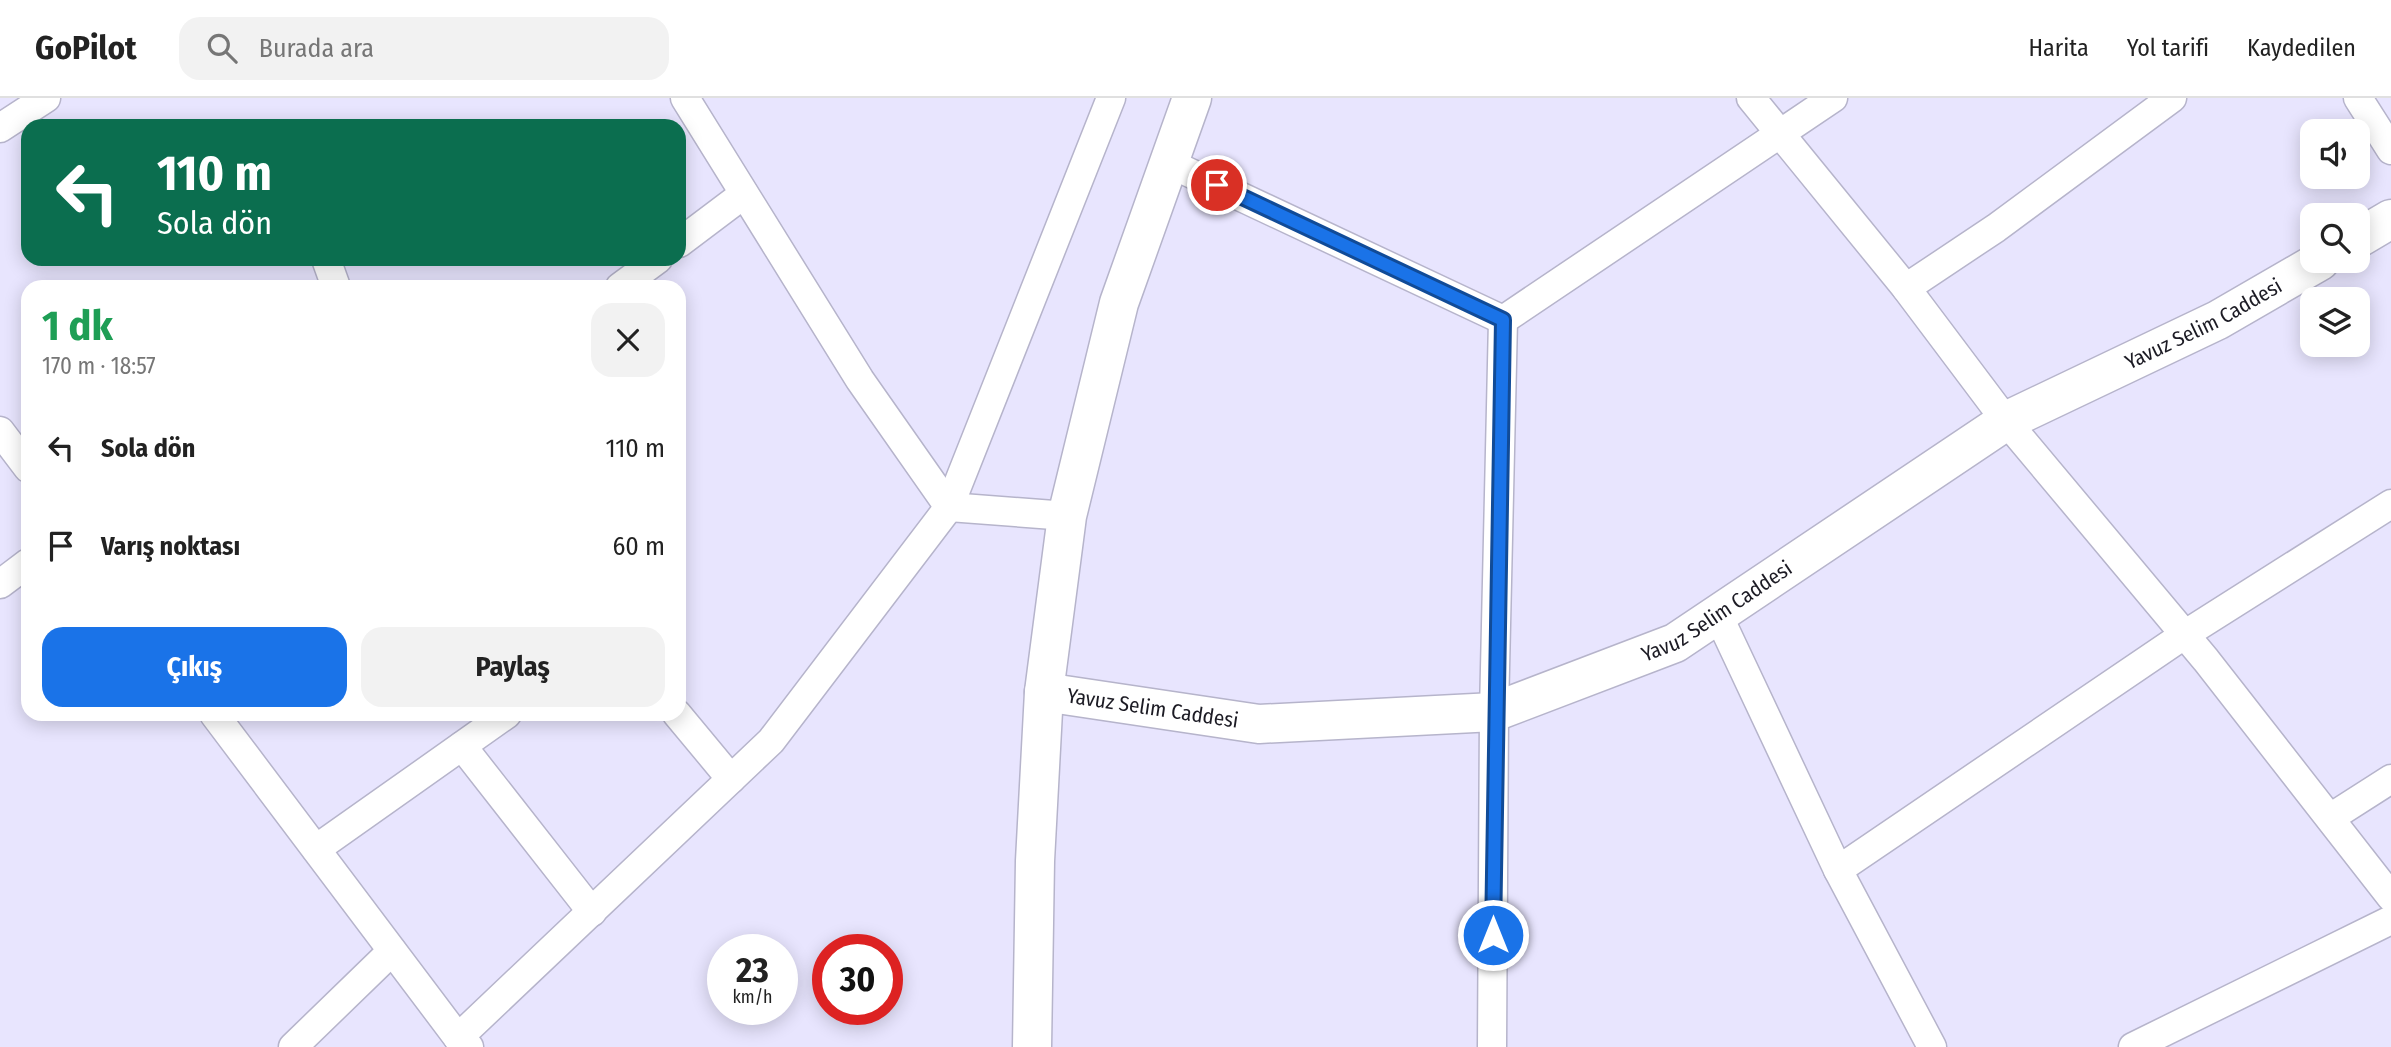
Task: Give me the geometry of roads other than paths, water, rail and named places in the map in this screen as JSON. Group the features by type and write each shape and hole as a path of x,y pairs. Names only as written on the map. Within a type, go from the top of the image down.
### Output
{"street":[{"path":"0,128 46,98"},
{"path":"685,98 860,380 950,507"},
{"path":"219,721 463,1043 592,912 771,741 950,507 1111,98"},
{"path":"1032,1047 1035,861 1044,692 1067,516 1119,303 1192,98"},
{"path":"1751,98 1906,288 2006,421 2184,635 2391,897"},
{"path":"1503,320 1833,98"},
{"path":"1906,288 1996,228 2172,98"},
{"path":"2358,98 2391,150"},
{"path":"1169,163 1503,320"},
{"path":"686,238 744,194"},
{"path":"2370,231 2391,219"},
{"path":"629,280 648,266"},
{"name":"Yavuz Selim Caddesi","path":"1044,692 1259,724 1494,712 1675,643 2006,421 2218,320 2300,273"},
{"path":"1492,1047 1494,712 1503,320"},
{"path":"11,434 21,454"},
{"path":"1838,870 2184,635 2391,504"},
{"path":"950,507 1067,516"},
{"path":"0,584 21,569"},
{"path":"1718,615 1838,870 1932,1047"},
{"path":"316,849 497,721"},
{"path":"683,721 731,779"},
{"path":"462,746 592,912"},
{"path":"2330,818 2391,779"},
{"path":"2133,1047 2391,919"},
{"path":"293,1047 392,951"}]}
